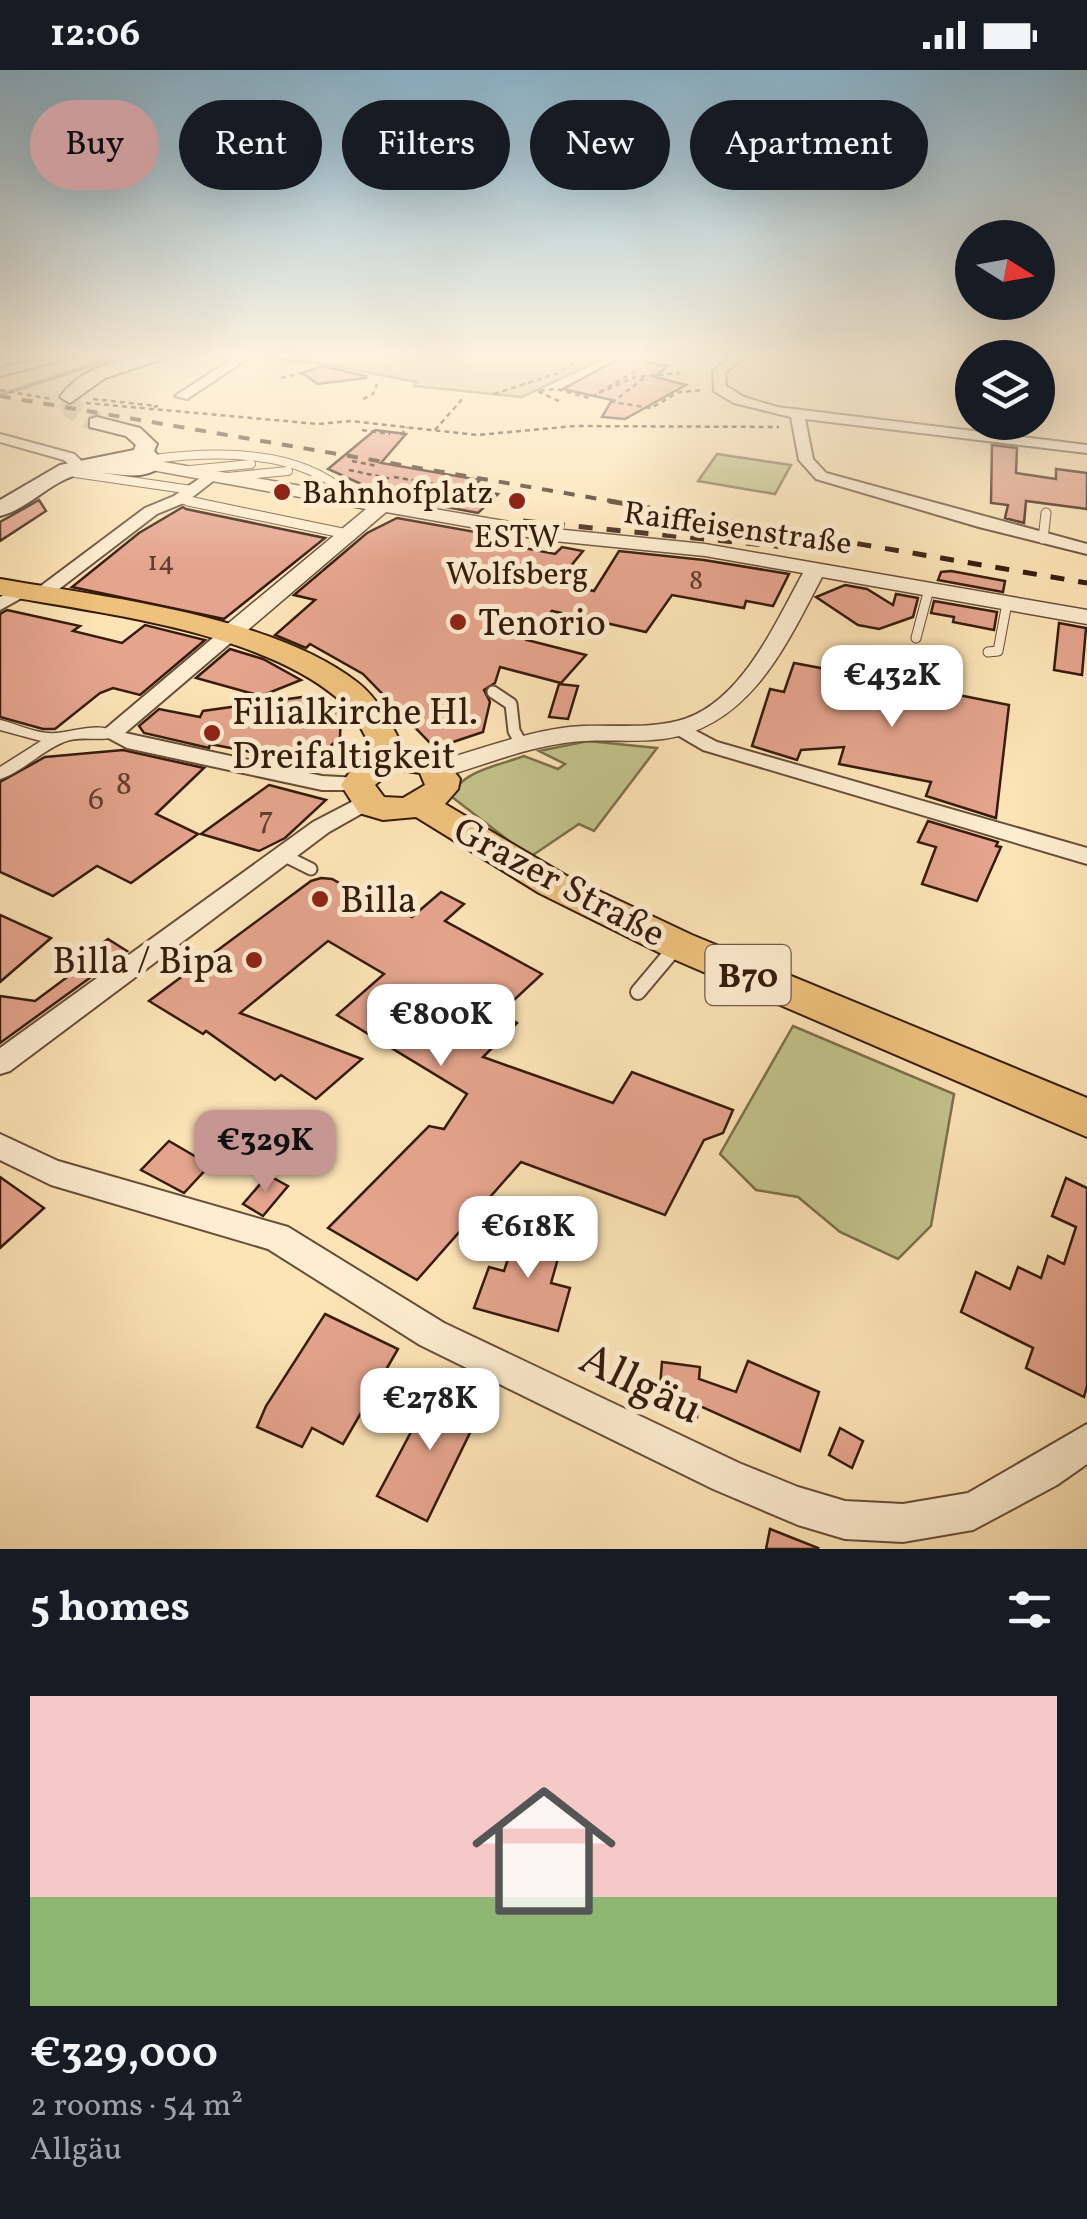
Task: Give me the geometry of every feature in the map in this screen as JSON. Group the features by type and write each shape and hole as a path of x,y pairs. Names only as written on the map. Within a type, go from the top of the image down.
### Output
{"main road":[{"path":"108,426 141,435 169,472"},
{"path":"0,509 79,466 116,463 169,472"},
{"path":"15,594 227,636 298,659 325,673 365,709 393,759 369,768 362,793 392,810 430,788"},
{"name":"B70","path":"393,759 420,760 430,788"},
{"name":"Grazer Straße","path":"430,788 552,884 678,945 1087,1118"}],"street":[{"path":"800,426 806,460 821,476 1087,549"},
{"path":"840,426 1087,450"},
{"path":"0,438 69,457 79,466"},
{"path":"15,594 151,511 169,472 218,476 380,506"},
{"path":"111,734 380,506"},
{"name":"Raiffeisenstraße","path":"380,506 570,538 705,550 1087,617"},
{"path":"430,788 522,745 585,732 681,729 712,714 753,674 816,569"},
{"path":"0,725 53,739"},
{"path":"681,729 710,746 1087,856"},
{"path":"0,774 53,739 78,730 111,734 127,742 362,793"},
{"path":"0,1063 362,793"},
{"name":"Allgäu","path":"0,1146 51,1172 277,1237 432,1334 798,1506 845,1520 903,1523 974,1511 1044,1472 1087,1442"}],"lane":[{"path":"169,472 204,454 246,458 322,476 345,490 343,501"},
{"path":"169,472 191,463 246,458"},
{"path":"25,494 84,472 169,472 266,462"},
{"path":"218,476 284,466"},
{"path":"218,476 302,470"},
{"path":"169,472 347,534"},
{"path":"247,482 322,476"},
{"path":"1043,538 1046,514"},
{"path":"916,638 929,589"},
{"path":"988,652 998,650 1007,603"},
{"path":"493,692 512,704 514,730 522,745"},
{"path":"282,855 310,869"},
{"path":"638,992 678,945"}],"path":[{"path":"366,426 362,430 390,434"},
{"path":"399,426 477,434 575,426"},
{"path":"435,430 438,426"},
{"path":"400,435 407,427"},
{"path":"352,461 377,466 358,462"},
{"path":"346,470 434,484"}],"green space":[{"path":"717,454 791,465 775,494 698,481"},
{"path":"588,741 657,748 594,831 579,824 530,857 452,797 456,788 472,775 524,756 558,769 565,764 539,751"},
{"path":"793,1026 954,1094 931,1226 898,1259 840,1232 798,1197 756,1190 720,1154"}],"building":[{"path":"375,430 406,434 381,463 480,480 471,489 498,494 478,513 425,503 432,499 370,488 328,469"},
{"path":"992,445 1017,448 1016,473 1056,479 1056,469 1087,473 1087,509 1026,501 1024,523 1005,518 1008,505 991,503"},
{"path":"39,500 46,511 0,541 0,522"},
{"path":"183,507 325,538 224,619 72,587 139,533"},
{"name":"Tenorio","path":"397,518 498,536 493,542 555,554 562,547 583,551 557,583 594,591 619,551 789,574 773,606 746,601 744,608 672,595 646,632 552,611 527,640 586,655 561,683 500,667 495,683 484,690 490,702 483,732 435,748 363,674 310,644 306,648 275,635 315,600 294,595 367,533"},
{"path":"941,572 1005,581 1003,592 938,580"},
{"path":"845,585 867,589 893,605 896,594 918,598 913,617 879,629 858,625 816,597"},
{"path":"934,601 997,612 994,630 931,613"},
{"path":"7,610 80,626 73,631 122,643 145,625 205,640 140,695 113,688 100,693 55,729 43,729 0,717 0,614"},
{"path":"1059,623 1086,628 1082,675 1054,670"},
{"path":"230,649 263,659 301,680 261,696 196,678"},
{"path":"846,660 912,672 908,685 1009,705 996,818 926,796 931,782 839,764 844,747 801,750 797,760 752,746 770,689 784,692 794,663 842,672"},
{"path":"559,684 578,686 568,719 549,717"},
{"path":"324,694 314,706 341,713 340,737 312,764 210,744 209,748 144,733 139,726 159,709 200,717 203,711"},
{"path":"123,750 204,768 156,814 198,834 131,883 97,866 53,896 0,872 0,782 45,757"},
{"path":"269,785 326,800 285,838 259,851 201,834"},
{"path":"928,821 998,842 996,846 1001,847 977,901 922,884 936,847 918,842"},
{"path":"332,879 394,913 398,910 412,917 441,892 464,904 445,921 542,974 500,1013 517,1023 483,1057 613,1103 632,1072 733,1110 723,1133 704,1140 665,1215 521,1162 417,1280 328,1228 429,1126 444,1129 467,1094 337,1015 384,974 328,941 240,1013 362,1059 316,1099 281,1075 275,1080 206,1031 203,1034 149,1001 311,881"},
{"path":"0,915 51,938 0,982"},
{"path":"108,939 127,951 0,1043 0,996 35,1001 70,975 65,971"},
{"path":"245,1115 278,1135 242,1171 209,1150"},
{"path":"169,1141 210,1165 184,1193 141,1170"},
{"path":"268,1175 288,1186 263,1216 243,1204"},
{"path":"0,1177 44,1208 0,1248"},
{"path":"1066,1178 1087,1188 1084,1397 1026,1368 1033,1348 961,1312 976,1272 1010,1289 1018,1267 1041,1278 1048,1256 1064,1264 1076,1227 1052,1216"},
{"path":"520,1223 565,1234 551,1283 570,1288 558,1331 474,1308 489,1267 504,1271"},
{"path":"325,1314 398,1349 343,1444 312,1428 302,1447 257,1427 266,1406"},
{"path":"748,1361 819,1392 800,1451 698,1405 697,1417 658,1411 662,1362 700,1367 699,1379 736,1392"},
{"path":"436,1385 483,1406 427,1521 377,1496"},
{"path":"840,1428 863,1441 852,1468 829,1455"},
{"path":"770,1529 818,1548 766,1549"}],"railway":[{"path":"175,426 623,503"},
{"path":"609,501 1087,583"},
{"path":"523,521 816,550"}],"place":[{"name":"Bahnhofplatz","path":"282,492"},
{"name":"ESTW Wolfsberg","path":"517,501"},
{"name":"Tenorio","path":"458,622"},
{"name":"Filialkirche Hl. Dreifaltigkeit","path":"212,733"},
{"name":"Billa","path":"320,899"},
{"name":"Billa / Bipa","path":"254,960"}]}
